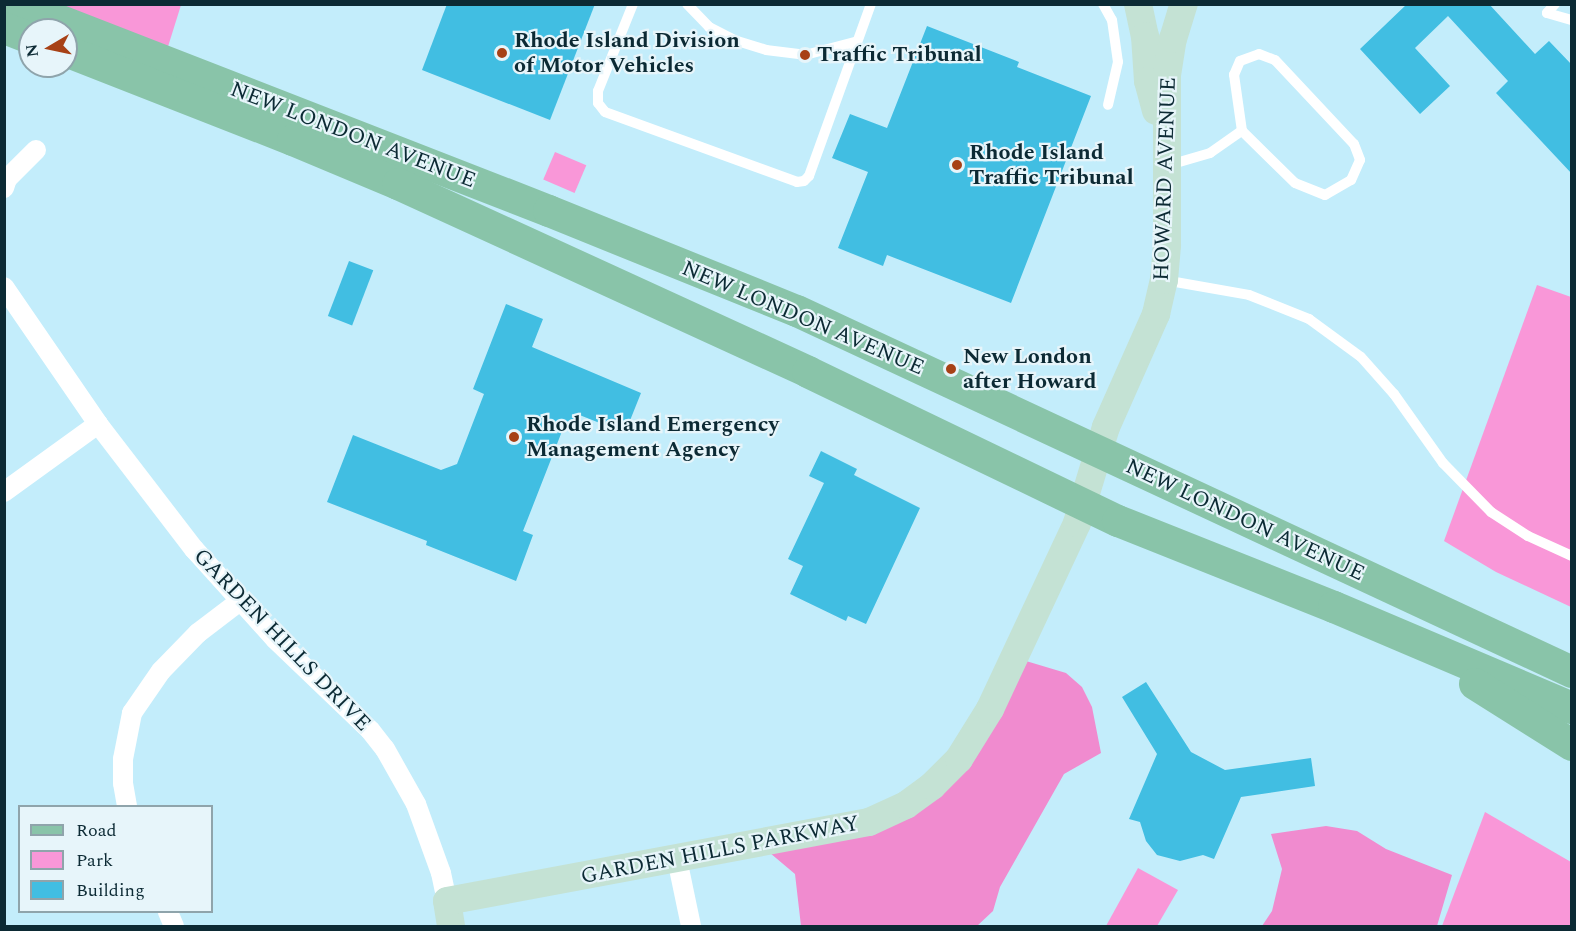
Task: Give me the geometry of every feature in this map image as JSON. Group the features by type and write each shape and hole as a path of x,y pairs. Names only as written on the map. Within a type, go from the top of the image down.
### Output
{"main road":[{"name":"NEW LONDON AVENUE","path":"17,4 549,211 797,311 1572,672"},
{"name":"NEW LONDON AVENUE","path":"78,56 293,140 498,229 1129,525 1402,635 1572,708"},
{"path":"1402,635 1572,745"}],"street":[{"path":"1138,4 1145,36 1148,81 1166,154"},
{"name":"HOWARD AVENUE","path":"1099,451 1106,427 1151,330 1164,280 1167,245 1166,154 1169,57 1184,4"},
{"path":"4,188 7,179 36,150"},
{"name":"GARDEN HILLS DRIVE","path":"4,287 98,424 194,549 240,601 370,730 385,749 416,804 441,873 449,914"},
{"path":"4,492 98,424"},
{"name":"GARDEN HILLS PARKWAY","path":"449,914 677,859 856,826 887,815 932,786 959,759 986,716 1077,523 1099,451"},
{"path":"127,805 123,783 123,759 132,713 161,670 198,633 240,601"},
{"path":"677,859 692,927"},
{"path":"168,913 174,927"}],"lane":[{"path":"633,4 598,91 598,103 605,112 797,182 804,181 809,176 855,42 871,4"},
{"path":"687,4 710,27 734,40 766,50 806,55 855,42"},
{"path":"1103,4 1112,20 1118,62 1108,105"},
{"path":"1555,4 1547,13 1572,20"},
{"path":"1258,54 1275,60 1354,144 1360,160 1351,180 1325,195 1295,183 1242,131 1234,75 1240,62 1258,54"},
{"path":"1166,154 1210,153 1242,131"},
{"path":"1164,280 1240,293 1309,319 1346,345 1366,363 1394,394 1443,463 1491,512 1528,536 1572,556"}],"green space":[{"path":"33,5 181,5 166,53 78,21 78,18 69,18"},
{"path":"555,152 586,165 575,193 543,180"},
{"path":"1537,285 1571,297 1571,607 1496,572 1444,541"},
{"path":"1485,812 1571,862 1571,926 1442,926"},
{"path":"1138,868 1178,890 1157,926 1106,926"}],"shaded area":[{"path":"1016,658 1066,673 1082,687 1092,707 1101,753 1064,774 1000,887 993,911 977,926 801,926 795,874 758,843 873,819 933,780"},
{"path":"1326,826 1357,831 1386,849 1452,875 1437,926 1262,926 1272,911 1282,869 1271,834"}],"building":[{"name":"Rhode Island Division of Motor Vehicles","path":"447,4 595,4 550,120 422,70"},
{"path":"1407,4 1489,4 1535,54 1549,41 1572,65 1572,174 1496,93 1508,81 1448,16 1415,48 1450,86 1420,114 1360,49"},
{"name":"Rhode Island Traffic Tribunal","path":"927,26 1019,62 1017,67 1091,96 1011,303 887,255 883,266 838,248 868,172 832,158 850,114 887,128"},
{"path":"349,261 373,270 352,325 328,316"},
{"path":"506,304 543,319 532,347 641,393 625,433 577,414 573,424 566,421 523,531 533,535 516,581 426,545 427,541 327,502 353,435 441,470 457,464 484,394 473,389"},
{"path":"821,451 857,469 854,475 920,508 866,624 848,616 846,621 790,594 803,566 788,559 824,483 809,476"},
{"path":"1146,682 1191,752 1225,770 1311,758 1315,786 1241,797 1214,859 1203,855 1180,861 1157,855 1146,841 1140,822 1129,819 1157,754 1122,697"}],"place":[{"name":"Rhode Island Division of Motor Vehicles","path":"502,53"},
{"name":"Traffic Tribunal","path":"805,55"},
{"name":"Rhode Island Traffic Tribunal","path":"957,165"},
{"name":"New London after Howard","path":"951,369"},
{"name":"Rhode Island Emergency Management Agency","path":"514,437"}]}
